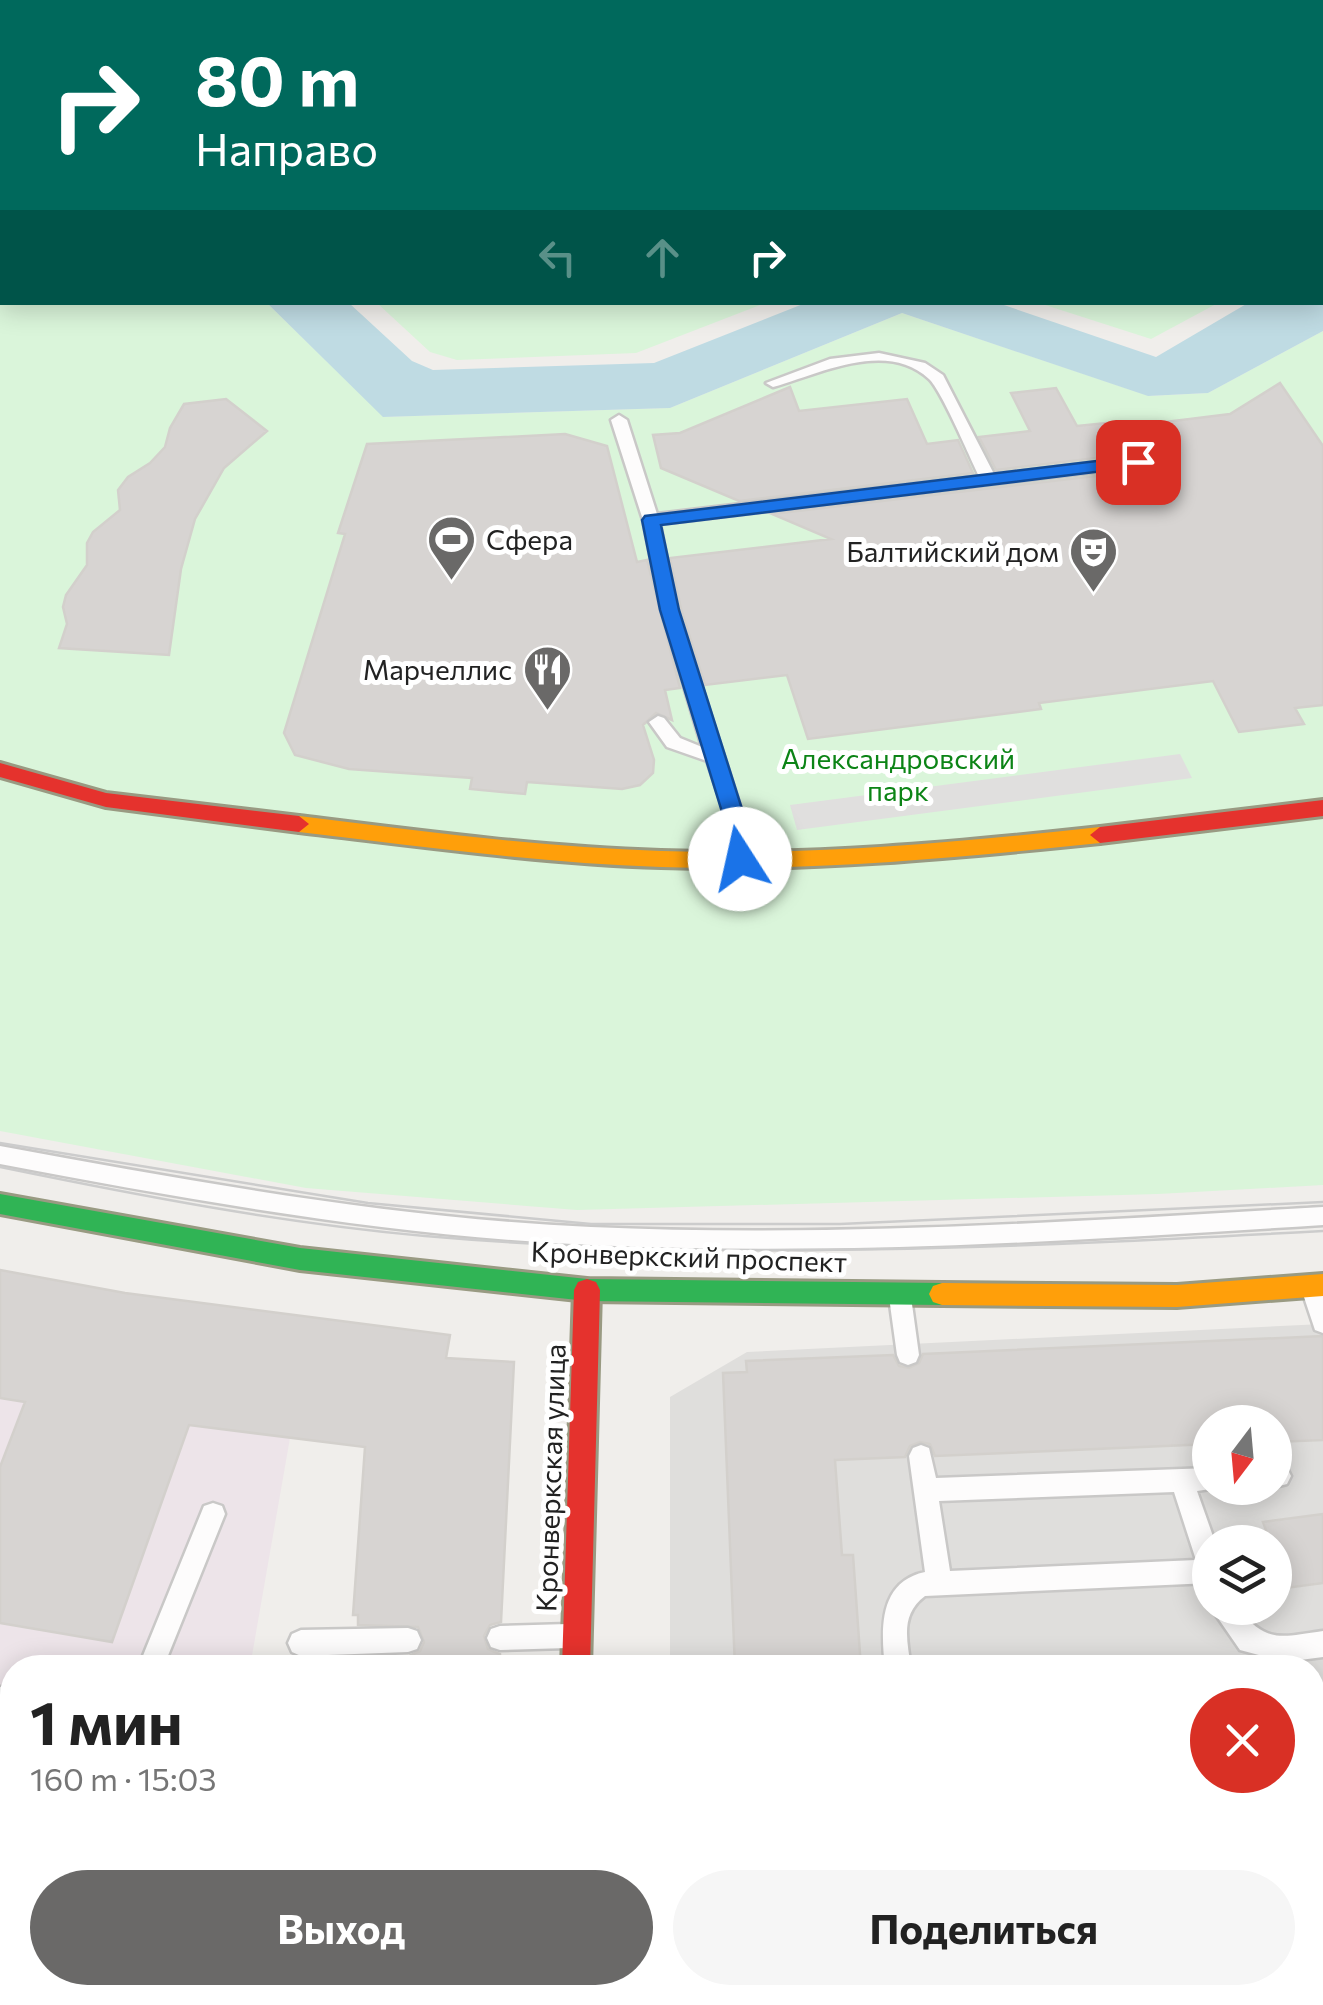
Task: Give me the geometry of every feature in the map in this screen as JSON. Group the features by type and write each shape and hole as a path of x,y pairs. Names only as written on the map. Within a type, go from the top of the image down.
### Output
{"street":[{"path":"0,770 31,784 266,820 615,858 875,856 1323,808"},
{"name":"Кронверкский проспект","path":"0,1204 300,1260 587,1290 1177,1296 1317,1285"},
{"name":"Кронверкская улица","path":"576,1655 587,1290"}],"lane":[{"path":"773,382 824,364 862,358 888,358 927,369 938,378 989,480"},
{"path":"619,420 651,520 670,610 733,812 740,859"},
{"path":"651,520 1138,462"},
{"path":"658,722 662,734 676,745 714,757"},
{"path":"0,1156 160,1186 406,1220 589,1236 769,1240 1162,1226 1323,1216"},
{"path":"1317,1285 1323,1322"},
{"path":"900,1293 908,1355"},
{"path":"921,1456 939,1583"},
{"path":"1182,1480 1196,1525"},
{"path":"926,1490 1192,1480"},
{"path":"155,1655 212,1514"},
{"path":"896,1655 892,1618 902,1596 921,1584 1192,1569"},
{"path":"1236,1625 1249,1642 1285,1649 1323,1644"},
{"path":"500,1638 577,1636"},
{"path":"301,1643 408,1640"}],"shaded area":[{"path":"1180,754 1192,778 797,830 790,805"},
{"path":"0,1270 125,1293 450,1335 432,1436 365,1447 290,1438 252,1655 0,1655"},
{"path":"1323,1324 1323,1655 670,1655 670,1397 747,1352"}],"green space":[{"name":"Александровский парк","path":"0,305 269,305 384,417 670,408 902,313 1149,396 1208,393 1323,331 1323,1185 1158,1194 577,1210 306,1188 0,1131"},
{"path":"379,305 760,305 636,353 457,360 430,352"},
{"path":"1045,305 1214,305 1151,339"}],"water":[{"path":"269,305 351,305 412,361 433,370 654,363 800,305 1004,305 1156,357 1245,305 1323,305 1323,331 1208,393 1148,396 902,313 670,408 383,417"}],"building":[{"path":"1280,383 1323,446 1323,705 1295,708 1304,724 1239,732 1213,681 1039,703 1041,709 808,739 787,675 705,685 670,558 831,539 772,514 1138,471 1150,463 1138,453 996,470 979,437 1030,431 1011,393 1056,388 1077,426 1106,423 1109,429 1230,414"},
{"path":"790,387 799,411 907,399 927,444 958,440 973,473 739,501 661,468 653,435 680,433"},
{"path":"226,399 267,431 224,468 195,519 181,569 169,655 59,648 67,624 63,607 66,595 87,565 87,543 93,532 120,510 118,490 165,447 170,428 184,404"},
{"path":"565,434 607,446 637,562 647,560 680,688 665,690 672,720 656,713 643,725 654,760 653,773 640,785 622,789 527,782 525,794 470,789 472,778 349,769 295,755 284,733 345,534 338,533 367,444"},
{"path":"0,1270 125,1293 450,1335 446,1358 514,1362 501,1622 490,1625 484,1636 488,1649 500,1655 411,1655 420,1651 424,1642 418,1627 358,1625 358,1615 353,1615 365,1447 189,1425 112,1642 0,1623 0,1467 25,1402 0,1398"},
{"path":"1323,1336 1323,1440 1292,1441 1292,1405 1192,1405 1192,1445 935,1456 930,1444 920,1442 910,1446 905,1457 835,1460 842,1555 853,1555 860,1655 734,1655 723,1373 747,1372 746,1361 893,1355 899,1366 909,1368 919,1363 923,1354"},
{"path":"1323,1514 1323,1583 1292,1587 1292,1525 1263,1522"}],"tram line":[{"path":"0,1143 368,1203 591,1224 840,1224 1323,1202"},
{"path":"0,1167 318,1224 537,1244 874,1249 1323,1231"}],"traffic: fast":[{"path":"0,1204 300,1259 587,1290 942,1294"}],"traffic: slow":[{"path":"299,824 571,854 717,860 881,855 1100,835"},
{"path":"942,1294 1177,1296 1323,1285"}],"traffic: jam":[{"path":"0,770 106,800 299,824"},
{"path":"1100,835 1323,808"},
{"path":"576,1655 587,1290"}],"place":[{"name":"Сфера","path":"451,582"},
{"name":"Балтийский дом","path":"1094,594"},
{"name":"Марчеллис","path":"547,712"}],"route":[{"path":"740,859 733,812 670,610 651,520 1138,462"}]}
